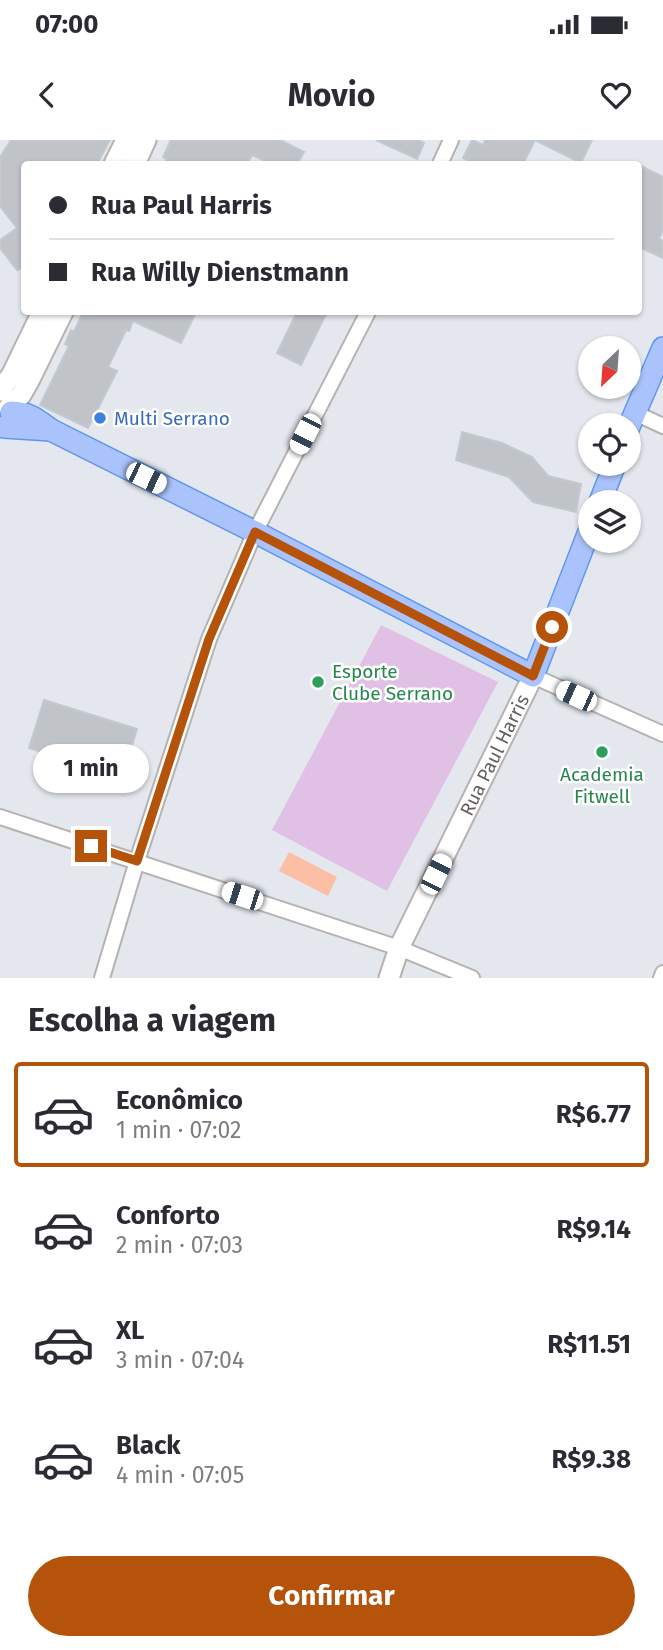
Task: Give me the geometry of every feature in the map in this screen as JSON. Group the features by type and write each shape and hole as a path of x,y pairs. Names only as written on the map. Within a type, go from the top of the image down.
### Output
{"main road":[{"path":"635,413 663,348"},
{"path":"4,411 51,430 255,532 533,676"},
{"name":"Rua Paul Harris","path":"533,676 581,553"}],"street":[{"path":"116,161 126,140"},
{"path":"136,161 146,140"},
{"path":"441,161 451,140"},
{"path":"4,411 12,374 41,315"},
{"path":"4,411 21,396 62,315"},
{"path":"102,978 209,639 255,532 366,315"},
{"path":"641,423 663,426"},
{"path":"533,676 663,734"},
{"name":"Rua Paul Harris","path":"389,978 399,948 533,676"},
{"path":"0,817 399,948 472,978"},
{"path":"661,978 663,973"}],"shaded area":[{"path":"381,625 498,682 387,891 272,830"},
{"path":"289,852 337,877 328,896 279,871"}],"building":[{"path":"11,140 110,140 99,161 21,161 21,268 17,270 0,248 0,240 17,228 0,206 0,157"},
{"path":"171,140 280,140 304,152 299,161 265,161 252,155 249,161 166,161 167,159 163,157"},
{"path":"376,140 418,140 424,143 417,159"},
{"path":"472,140 483,145 485,140 535,140 524,161 470,161 463,158"},
{"path":"535,140 592,140 582,161"},
{"path":"642,166 663,177 663,230 659,239 663,241 663,258 642,248"},
{"path":"82,315 195,315 181,343 133,321 108,367 117,371 88,428 40,405 69,346 65,344 71,330 74,332"},
{"path":"296,315 326,315 301,365 277,353"},
{"path":"462,432 502,443 532,457 548,476 581,484 576,512 533,502 509,477 456,460"},
{"path":"44,700 137,729 122,778 29,748"}],"place":[{"name":"Multi Serrano","path":"100,418"},
{"name":"Esporte Clube Serrano","path":"318,682"},
{"name":"Academia Fitwell","path":"602,752"}],"route":[{"path":"91,846 137,861 209,639 255,532 533,676 552,627"}]}
